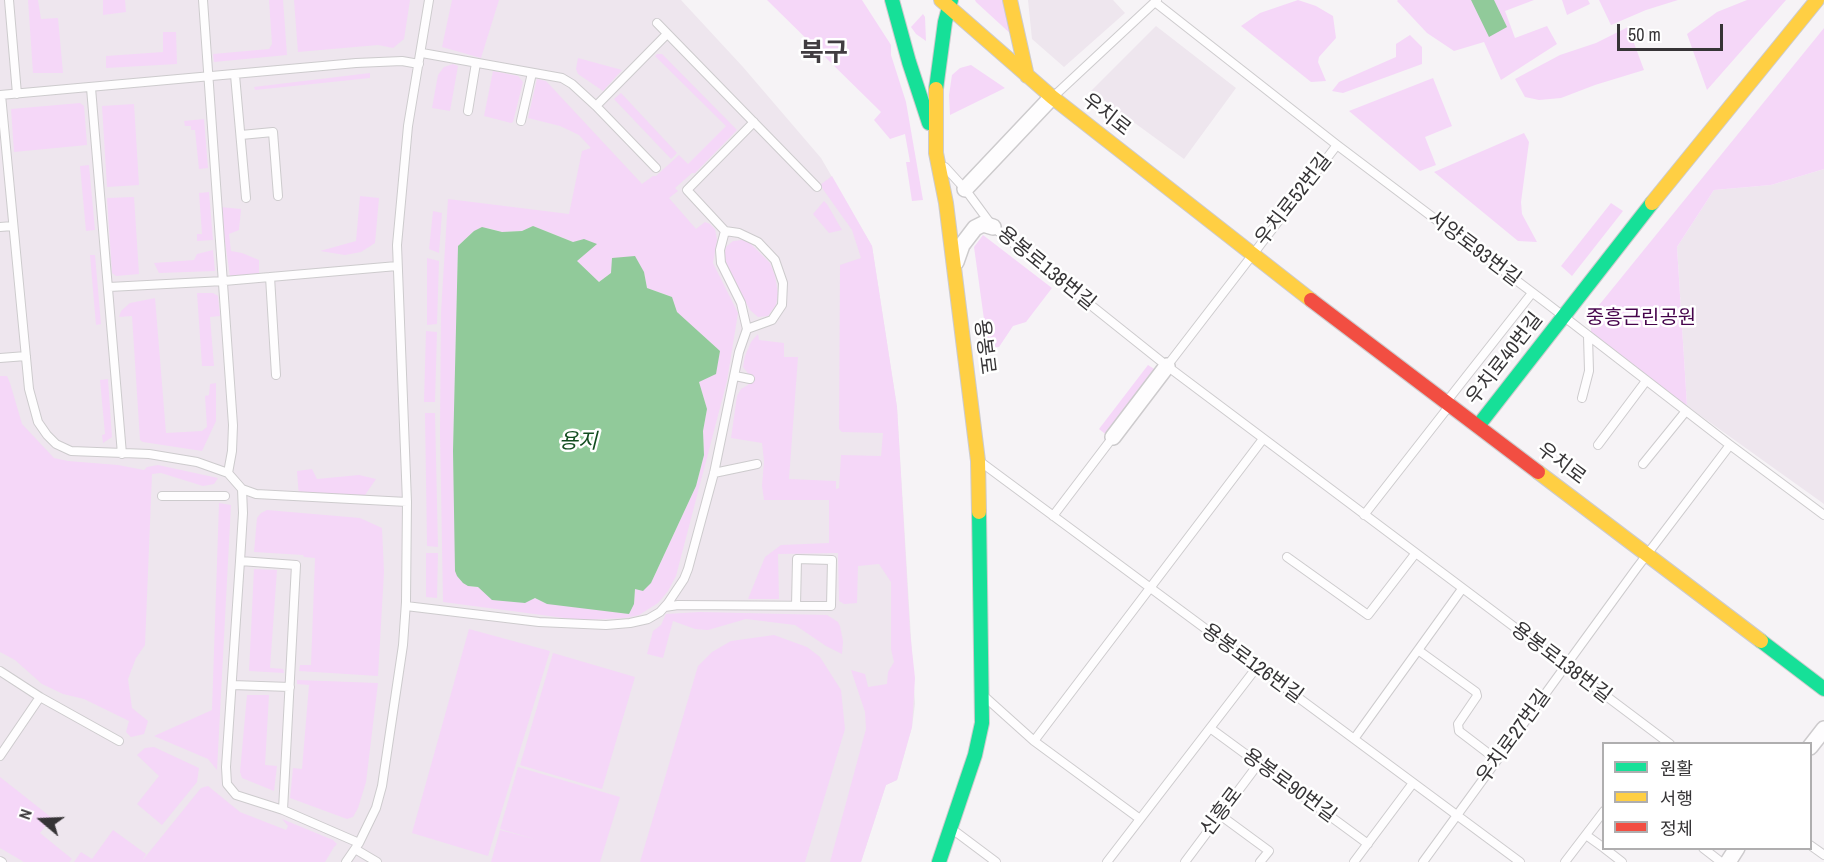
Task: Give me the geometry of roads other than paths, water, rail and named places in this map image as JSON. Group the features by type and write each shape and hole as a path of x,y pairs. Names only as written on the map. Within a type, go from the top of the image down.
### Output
{"main road":[{"path":"892,0 909,62 925,104 937,155"},
{"path":"1010,0 1027,76"},
{"name":"우치로40번길","path":"1478,426 1633,226 1817,0"},
{"name":"용봉로","path":"939,862 975,755 982,723 978,460 946,203 937,155 935,103 947,2"},
{"name":"우치로","path":"947,2 1052,97 1252,255 1824,689"}],"street":[{"path":"965,189 1052,97"},
{"path":"954,268 968,235 983,224 993,227"},
{"path":"1113,437 1167,366"},
{"path":"1812,744 1824,729"}],"lane":[{"path":"9,0 17,94"},
{"path":"203,0 224,281 232,425 232,451 228,473"},
{"path":"346,862 357,846 376,808 382,786 403,645 406,606 407,502 397,245 408,126 422,53 429,0"},
{"path":"1052,97 1156,1"},
{"name":"서양로93번길","path":"1156,1 1337,145 1730,446 1824,515"},
{"path":"657,23 818,187"},
{"path":"596,106 667,34"},
{"path":"422,53 562,78 596,106 656,168"},
{"path":"407,502 256,494 242,489 228,473 213,467 149,454 70,451 47,435 38,422 29,389 1,95 356,63 402,61 419,64"},
{"path":"468,111 476,63"},
{"path":"521,121 532,73"},
{"path":"235,75 246,198"},
{"path":"92,88 122,454"},
{"path":"747,329 772,320 782,305 783,283 775,260 758,242 739,233 725,231 687,190 754,122"},
{"path":"241,135 273,132 278,196"},
{"name":"우치로52번길","path":"1252,255 1337,145"},
{"name":"용봉로138번길","path":"937,155 993,227 1167,366 1566,666 1657,740"},
{"path":"0,227 14,226"},
{"path":"406,606 539,622 606,625 648,619 665,607 684,579 714,473 747,329 741,303 721,263 720,250 725,231"},
{"path":"1167,366 1252,255"},
{"path":"109,287 224,281 397,266"},
{"path":"270,277 276,375"},
{"path":"1364,515 1532,293"},
{"path":"1582,398 1589,370 1588,336"},
{"path":"0,358 26,356"},
{"path":"735,376 750,380"},
{"path":"1598,445 1646,381"},
{"path":"1643,464 1686,411"},
{"path":"1053,516 1113,437"},
{"path":"1034,741 1263,439"},
{"path":"1648,554 1730,446"},
{"name":"용봉로126번길","path":"978,460 1520,862"},
{"path":"714,473 757,464"},
{"path":"242,489 243,513 226,767 227,784 236,795 284,810 357,846 377,862"},
{"path":"162,496 225,496"},
{"path":"1287,557 1368,615 1415,554"},
{"name":"우치로27번길","path":"1423,862 1648,554"},
{"path":"665,607 678,605 796,606 831,606 832,560 797,559 796,606"},
{"path":"240,561 296,565 284,810"},
{"path":"1354,739 1462,589"},
{"path":"1418,650 1476,692 1477,696 1458,724 1460,731 1497,760"},
{"path":"1107,862 1257,667"},
{"path":"0,671 40,697 119,741"},
{"path":"232,685 290,687"},
{"path":"982,694 1034,741 1140,819"},
{"path":"0,756 40,697"},
{"name":"용봉로90번길","path":"1210,728 1368,844"},
{"name":"신흥로","path":"1185,862 1259,763"},
{"path":"1354,862 1413,783"},
{"path":"1565,862 1601,814"},
{"path":"1220,815 1269,851 1260,862"},
{"path":"952,829 996,862"},
{"path":"1586,835 1602,847"},
{"path":"1607,850 1622,862"},
{"path":"1704,850 1721,862"}],"water":[{"path":"1471,0 1494,0 1507,27 1489,37"},
{"name":"용지","path":"533,226 573,242 584,239 597,244 577,261 599,282 611,273 612,258 635,256 644,272 647,288 672,297 677,312 720,351 716,374 699,382 707,409 703,431 704,455 696,486 651,583 643,591 635,589 634,604 629,614 547,604 535,598 525,603 492,600 478,587 463,583 455,571 453,451 458,246 474,231 482,227 502,232 522,231"}],"district":[{"name":"북구","path":"824,54"}],"park label":[{"name":"중흥근린공원","path":"1641,319"}]}
